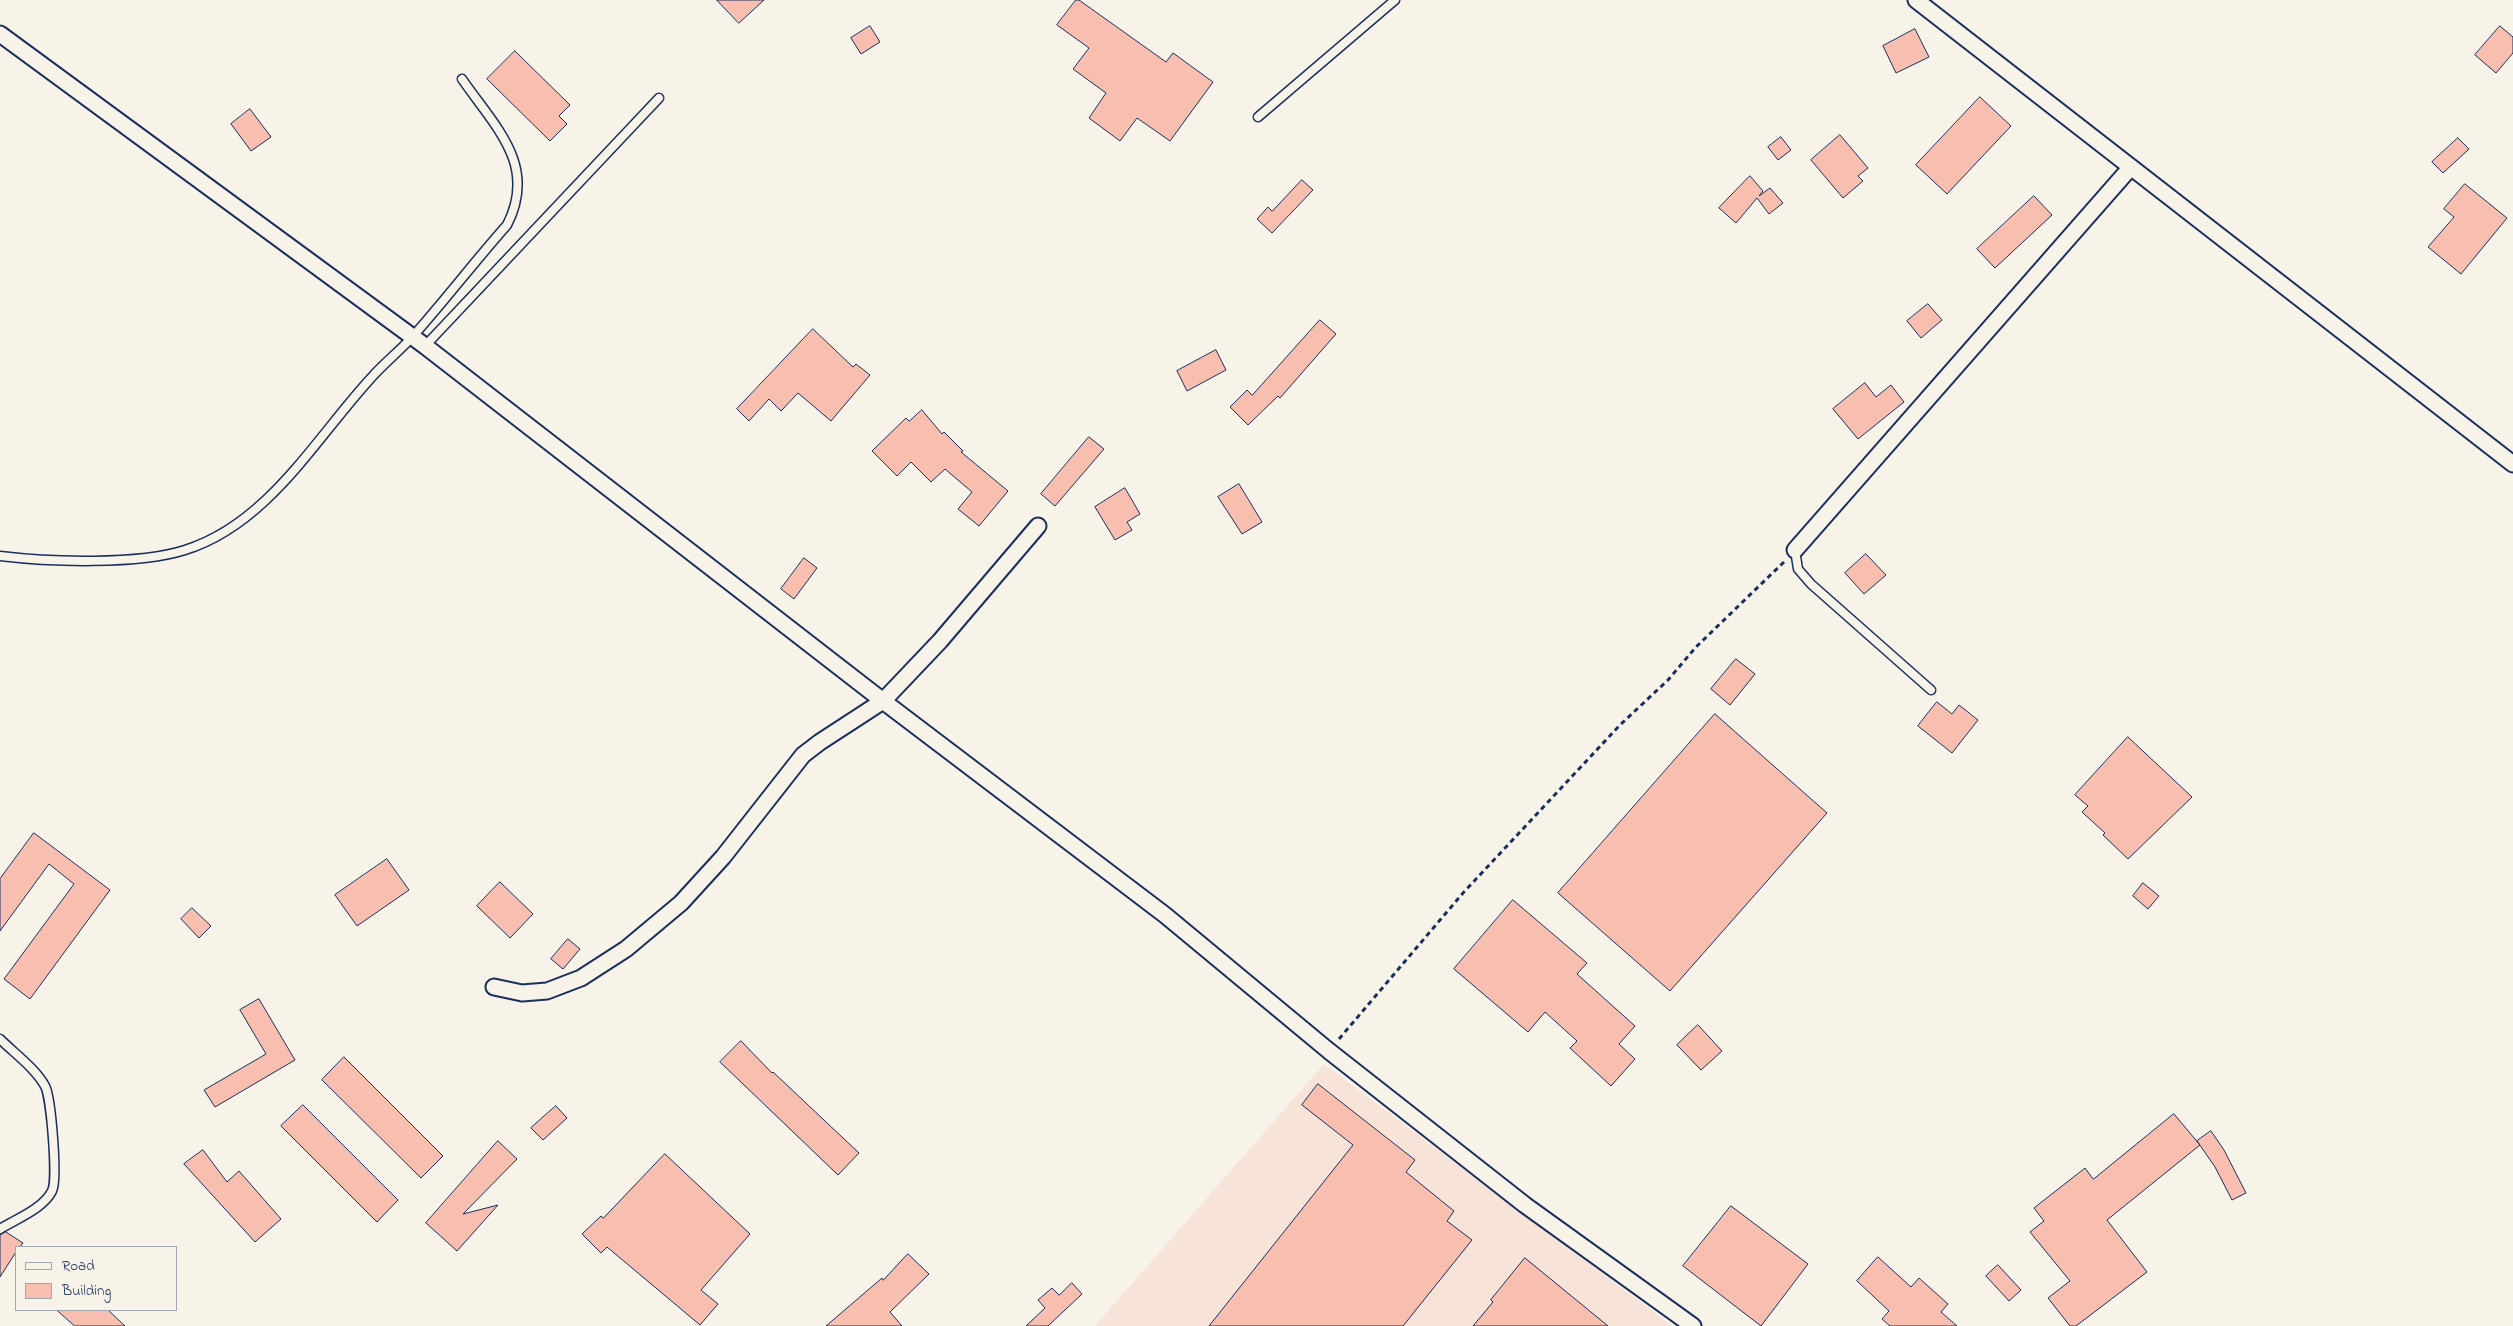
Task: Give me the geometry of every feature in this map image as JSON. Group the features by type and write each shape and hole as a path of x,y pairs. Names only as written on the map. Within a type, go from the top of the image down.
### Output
{"street":[{"path":"1916,0 2513,464"},
{"path":"0,34 425,346 883,702 1165,915 1329,1051 1525,1205 1693,1326"},
{"path":"1795,550 2131,167"},
{"path":"494,987 522,993 547,991 581,978 626,949 681,904 723,857 803,755 883,702 940,641 1038,526"}],"lane":[{"path":"1258,117 1395,0"},
{"path":"0,556 53,560 142,558 185,550 233,527 265,501 371,378 413,337 507,225 518,197 518,169 513,157 462,79"},
{"path":"425,346 659,98"},
{"path":"1795,550 1798,569 1811,584 1932,690"},
{"path":"0,1039 44,1085 56,1167 52,1192 46,1200 0,1229"}],"path":[{"path":"1329,1051 1463,893 1620,725 1668,680 1696,647 1795,550"}],"shaded area":[{"path":"1324,1064 1672,1326 1095,1326"}],"building":[{"path":"717,0 764,0 739,23"},
{"path":"1076,0 1079,0 1166,62 1173,53 1213,82 1170,141 1137,118 1120,141 1089,118 1106,93 1073,69 1089,48 1057,25"},
{"path":"870,26 880,42 861,54 851,38"},
{"path":"2500,26 2513,37 2513,53 2496,73 2475,55"},
{"path":"1915,29 1929,57 1896,73 1883,46"},
{"path":"515,51 570,105 559,116 567,124 550,141 487,79"},
{"path":"1980,97 2011,126 1947,194 1916,165"},
{"path":"250,109 271,137 251,151 231,124"},
{"path":"1840,135 1868,168 1858,176 1863,181 1843,198 1811,160"},
{"path":"1781,137 1791,150 1778,160 1768,147"},
{"path":"2458,138 2469,149 2443,173 2432,162"},
{"path":"1750,176 1763,191 1759,196 1770,188 1783,203 1769,214 1757,198 1736,223 1719,208"},
{"path":"1302,180 1313,190 1272,233 1257,219 1268,207 1272,211"},
{"path":"2465,184 2507,218 2461,274 2428,247 2454,217 2444,209"},
{"path":"2034,196 2052,215 1995,268 1977,249"},
{"path":"1928,304 1942,320 1921,338 1907,321"},
{"path":"1320,320 1336,334 1280,398 1278,396 1248,425 1230,407 1247,390 1252,395"},
{"path":"813,329 853,367 856,364 870,375 831,421 798,393 781,411 769,399 749,421 737,409"},
{"path":"1216,350 1226,370 1187,391 1177,371"},
{"path":"1865,383 1876,397 1891,385 1904,402 1858,439 1833,409"},
{"path":"922,410 942,434 944,432 963,451 961,452 1008,491 979,526 958,509 972,492 945,469 931,482 911,462 897,476 872,451 906,418 909,421"},
{"path":"1089,437 1104,449 1055,506 1041,494"},
{"path":"1239,484 1262,522 1242,534 1218,497"},
{"path":"1125,488 1140,514 1127,522 1132,530 1115,540 1095,507"},
{"path":"1866,554 1886,575 1864,594 1845,573"},
{"path":"804,558 817,568 794,599 781,589"},
{"path":"1736,659 1755,674 1730,705 1711,689"},
{"path":"1937,702 1952,714 1959,705 1978,720 1952,753 1918,726"},
{"path":"1715,714 1827,813 1670,991 1558,893"},
{"path":"2128,737 2192,797 2128,859 2103,835 2105,833 2082,812 2088,806 2075,795"},
{"path":"34,833 110,890 30,999 4,979 74,884 49,864 0,931 0,879"},
{"path":"387,859 409,890 357,926 335,895"},
{"path":"500,882 533,914 510,938 477,906"},
{"path":"2143,883 2159,896 2148,909 2133,896"},
{"path":"1513,900 1587,963 1577,974 1635,1026 1619,1044 1635,1059 1611,1086 1570,1048 1577,1041 1545,1012 1528,1032 1454,969"},
{"path":"192,908 211,926 199,938 181,919"},
{"path":"568,939 580,949 563,969 551,959"},
{"path":"259,999 295,1060 215,1107 204,1090 266,1054 240,1010"},
{"path":"1698,1025 1722,1051 1701,1070 1677,1045"},
{"path":"741,1041 772,1073 859,1153 838,1175 720,1062"},
{"path":"344,1057 443,1156 421,1178 322,1080"},
{"path":"1318,1084 1415,1160 1406,1172 1454,1211 1447,1221 1472,1240 1403,1326 1209,1326 1353,1145 1302,1105"},
{"path":"303,1105 398,1200 377,1222 281,1126"},
{"path":"556,1106 567,1118 543,1140 531,1128"},
{"path":"2174,1114 2200,1145 2107,1220 2147,1272 2076,1326 2070,1326 2048,1298 2070,1281 2030,1232 2044,1221 2034,1208 2085,1168 2093,1179"},
{"path":"2211,1131 2224,1150 2246,1193 2232,1200 2215,1167 2197,1141"},
{"path":"498,1141 517,1159 463,1214 498,1205 457,1251 426,1223"},
{"path":"203,1150 227,1182 239,1171 281,1219 255,1242 184,1164"},
{"path":"665,1154 750,1234 701,1290 718,1304 700,1325 607,1247 601,1253 582,1234 601,1216 603,1218"},
{"path":"1731,1206 1808,1264 1761,1326 1683,1266"},
{"path":"6,1232 23,1243 21,1246 15,1246 15,1254 0,1277 0,1235"},
{"path":"908,1254 929,1274 890,1312 902,1326 826,1326 882,1278 883,1280"},
{"path":"1878,1257 1911,1287 1919,1278 1948,1304 1941,1312 1957,1326 1890,1326 1882,1319 1889,1311 1857,1281"},
{"path":"1525,1258 1608,1326 1473,1326"},
{"path":"1998,1265 2021,1290 2009,1301 1986,1276"},
{"path":"1072,1283 1082,1294 1048,1326 1026,1326 1045,1308 1038,1300 1052,1288 1059,1295"},
{"path":"58,1311 109,1311 125,1326 75,1326"}]}
